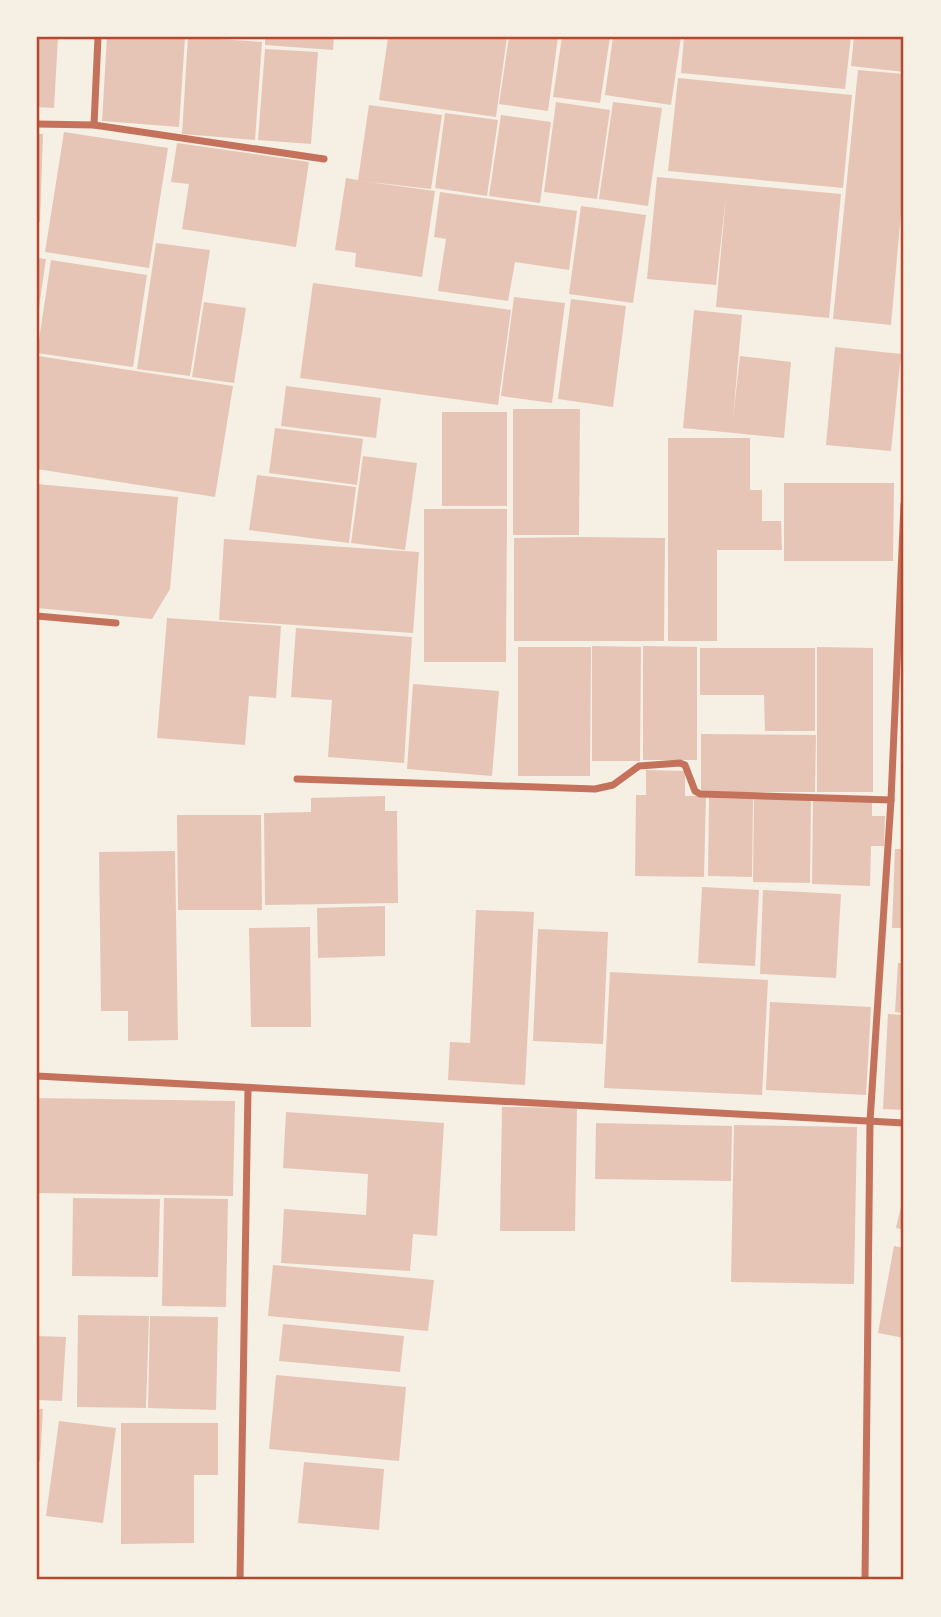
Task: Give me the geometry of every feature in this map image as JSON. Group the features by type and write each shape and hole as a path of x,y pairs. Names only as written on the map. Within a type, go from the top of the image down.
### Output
{"street":[{"path":"94,125 98,37"},
{"path":"37,124 94,125 324,159"},
{"path":"865,1580 870,1121 891,800 904,504"},
{"path":"37,616 116,623"},
{"path":"297,779 595,789 613,785 639,766 680,762 685,765 695,791 700,794 891,800"},
{"path":"37,1076 904,1123"},
{"path":"240,1580 248,1088"}],"building":[{"path":"37,37 58,37 54,108 37,107"},
{"path":"107,37 185,37 179,127 102,121"},
{"path":"188,37 262,42 255,140 182,134"},
{"path":"265,37 334,37 333,50 265,45"},
{"path":"388,37 507,37 496,117 379,100"},
{"path":"509,37 558,37 548,111 499,104"},
{"path":"562,37 610,37 600,103 553,97"},
{"path":"613,37 681,37 671,105 605,95"},
{"path":"684,37 851,37 845,89 681,73"},
{"path":"854,37 904,37 904,72 851,66"},
{"path":"265,49 318,52 311,144 258,140"},
{"path":"858,70 904,74 904,179 891,325 833,319"},
{"path":"678,78 852,95 843,188 668,171"},
{"path":"556,102 610,110 597,199 544,192"},
{"path":"613,102 662,108 648,206 599,199"},
{"path":"369,105 442,115 431,189 361,181 435,191 422,277 355,267 356,253 335,250 346,178 358,180"},
{"path":"445,113 498,120 487,196 435,188"},
{"path":"501,115 551,122 540,203 489,196"},
{"path":"64,132 168,148 149,268 45,252"},
{"path":"37,134 43,134 40,222 37,222"},
{"path":"177,143 309,162 296,247 182,229 189,184 171,182"},
{"path":"657,177 841,194 829,318 716,307 726,196 716,285 647,279"},
{"path":"440,192 577,211 569,270 515,262 508,301 438,291 446,239 434,237"},
{"path":"581,206 646,215 633,303 569,294"},
{"path":"156,243 210,250 190,376 137,369"},
{"path":"37,258 46,259 38,314 37,314"},
{"path":"51,260 147,275 133,367 37,353"},
{"path":"313,283 511,310 498,405 300,378"},
{"path":"514,297 565,303 552,403 501,396"},
{"path":"571,299 626,306 613,407 558,399"},
{"path":"204,302 246,308 234,383 192,377"},
{"path":"694,310 742,315 733,419 740,356 791,362 784,438 683,428"},
{"path":"835,347 901,354 891,451 826,445"},
{"path":"38,356 233,386 215,497 37,469"},
{"path":"286,386 381,398 376,438 281,426"},
{"path":"513,409 580,409 579,535 513,535"},
{"path":"442,412 507,412 507,506 442,506"},
{"path":"275,428 363,439 357,485 269,473"},
{"path":"668,438 750,438 750,490 762,490 762,521 781,521 782,550 717,550 717,641 668,641"},
{"path":"363,456 417,463 405,550 351,543"},
{"path":"257,475 356,487 349,543 249,530"},
{"path":"784,483 894,483 893,561 784,561"},
{"path":"37,484 178,497 170,589 152,619 37,608"},
{"path":"424,509 507,509 506,662 424,662"},
{"path":"514,538 665,538 664,641 514,641"},
{"path":"224,539 419,552 413,633 219,620"},
{"path":"167,618 281,626 276,698 249,696 245,745 157,738"},
{"path":"296,628 412,637 404,763 328,757 332,700 291,697"},
{"path":"592,646 641,647 640,761 592,761"},
{"path":"643,646 697,647 697,760 643,760"},
{"path":"518,647 591,647 590,776 518,776"},
{"path":"817,647 873,648 873,792 817,792"},
{"path":"700,648 815,648 815,731 765,731 764,695 700,695"},
{"path":"413,684 499,691 492,776 407,769"},
{"path":"701,734 816,735 815,792 701,792"},
{"path":"646,770 685,771 685,796 706,796 704,877 635,876 636,795 646,795"},
{"path":"385,796 385,811 397,811 398,903 265,905 264,813 311,812 311,798"},
{"path":"709,798 753,799 752,877 708,876"},
{"path":"754,798 811,799 810,883 753,882"},
{"path":"813,801 872,802 872,816 885,816 884,846 871,846 870,886 812,884"},
{"path":"177,815 261,815 262,910 178,910"},
{"path":"895,849 904,849 904,928 892,928"},
{"path":"175,851 178,1040 128,1041 128,1011 101,1011 99,852"},
{"path":"702,887 759,890 755,966 698,963"},
{"path":"763,890 841,894 836,978 760,974"},
{"path":"385,906 385,956 318,958 317,908"},
{"path":"476,910 534,912 525,1085 448,1080 450,1042 470,1043"},
{"path":"310,927 311,1027 251,1027 249,928"},
{"path":"538,929 608,932 603,1044 533,1041"},
{"path":"898,963 904,963 904,1013 895,1012"},
{"path":"610,972 768,980 762,1095 604,1088"},
{"path":"770,1002 871,1007 866,1095 766,1090"},
{"path":"888,1014 904,1015 904,1110 883,1109"},
{"path":"37,1098 235,1101 233,1196 37,1193"},
{"path":"502,1107 577,1108 575,1231 500,1231"},
{"path":"286,1112 444,1123 437,1236 413,1234 410,1271 281,1263 284,1209 366,1215 368,1174 283,1168"},
{"path":"596,1123 732,1126 731,1181 595,1179"},
{"path":"734,1125 857,1127 854,1284 731,1282"},
{"path":"73,1198 160,1199 158,1277 72,1276"},
{"path":"164,1198 228,1199 226,1307 162,1306"},
{"path":"904,1198 904,1230 896,1228"},
{"path":"894,1246 904,1248 904,1338 878,1333"},
{"path":"273,1265 434,1280 428,1331 268,1316"},
{"path":"78,1315 149,1316 146,1408 77,1407"},
{"path":"150,1316 218,1317 216,1410 148,1408"},
{"path":"283,1324 404,1336 400,1372 279,1361"},
{"path":"37,1336 66,1337 62,1401 37,1400"},
{"path":"276,1375 406,1387 399,1461 269,1449"},
{"path":"37,1409 43,1409 40,1461 37,1460"},
{"path":"59,1421 116,1428 103,1523 46,1516"},
{"path":"121,1423 218,1423 218,1475 194,1475 194,1543 121,1544"},
{"path":"304,1462 384,1469 379,1530 298,1523"}]}
